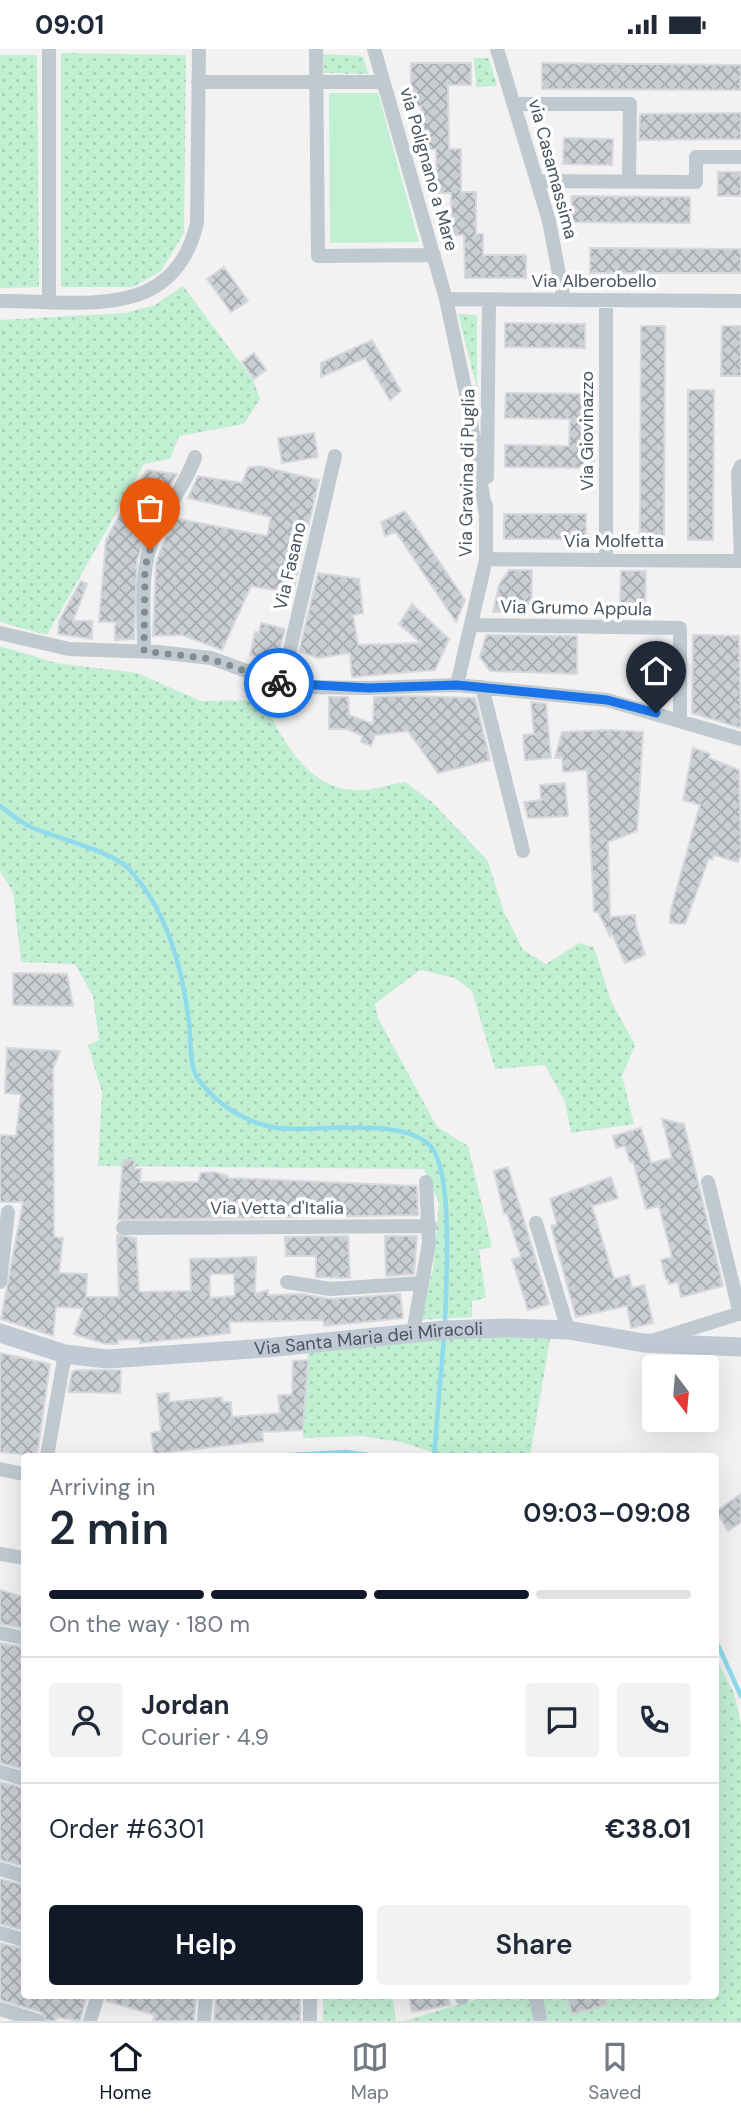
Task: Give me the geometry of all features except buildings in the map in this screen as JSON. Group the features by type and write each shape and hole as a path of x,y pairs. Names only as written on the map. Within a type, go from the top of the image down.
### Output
{"street":[{"path":"49,49 49,300"},
{"path":"0,301 115,301 138,297 160,286 183,264 197,223 199,49"},
{"path":"316,49 318,255 434,255"},
{"name":"via Polignano a Mare","path":"374,49 446,299 467,398 486,514"},
{"name":"via Casamassima","path":"497,49 538,181 564,300"},
{"path":"198,82 383,82"},
{"path":"516,104 629,104 629,181"},
{"path":"538,181 696,182 696,157 741,157"},
{"name":"Via Alberobello","path":"446,299 741,301"},
{"name":"Via Gravina di Puglia","path":"457,685 486,559 489,300"},
{"name":"Via Giovinazzo","path":"606,301 606,561"},
{"name":"Via Fasano","path":"282,684 335,456"},
{"path":"144,651 145,567 155,533 189,474 195,457"},
{"path":"741,465 738,473 741,560"},
{"name":"Via Molfetta","path":"486,559 741,560"},
{"name":"Via Grumo Appula","path":"471,625 680,628 680,720"},
{"path":"0,633 69,649 144,651 211,659 282,684 369,688 457,685 607,700 741,739"},
{"path":"482,687 523,851"},
{"path":"413,1333 430,1226 426,1182"},
{"path":"644,1343 740,1314 708,1182"},
{"path":"0,1282 8,1212"},
{"path":"537,1223 568,1330"},
{"name":"Via Vetta d'Italia","path":"123,1228 430,1226"},
{"path":"287,1282 330,1289 422,1283"},
{"name":"Via Santa Maria dei Miracoli","path":"0,1333 65,1355 107,1359 153,1358 413,1333 507,1328 568,1330 644,1343 741,1347"},
{"path":"48,1453 65,1355"},
{"path":"0,1469 21,1473"},
{"path":"0,1554 21,1558"},
{"path":"0,1633 21,1637"},
{"path":"0,1772 21,1778"},
{"path":"0,1869 21,1875"},
{"path":"0,1933 21,1939"},
{"path":"90,2021 97,1999"},
{"path":"204,2021 206,1999"},
{"path":"310,1999 310,2021"},
{"path":"536,1999 540,2017"},
{"path":"0,2009 38,2021"}],"green space":[{"path":"61,53 186,55 184,233 161,271 133,287 61,287"},
{"path":"323,54 363,56 368,74 324,73"},
{"path":"0,55 37,55 39,287 0,288"},
{"path":"474,58 489,58 497,86 476,87"},
{"path":"329,93 378,93 419,242 330,243"},
{"path":"183,286 253,380 260,399 244,424 179,436 170,459 144,464 47,635 0,622 0,320 125,313 155,305"},
{"path":"458,314 477,315 477,389"},
{"path":"0,646 56,663 137,673 201,701 263,700 289,747 312,773 326,783 361,790 405,782 432,802 488,861 503,910 523,950 546,964 579,943 594,947 611,1001 635,1045 622,1076 634,1124 571,1133 565,1102 545,1065 495,1069 472,991 455,978 420,970 375,1004 378,1018 437,1127 468,1146 492,1247 479,1250 486,1298 472,1301 472,1317 419,1320 433,1269 439,1203 424,1169 98,1166 102,1092 88,1045 99,1040 93,996 75,964 21,962 13,892 0,871"},
{"path":"466,1334 550,1339 531,1453 436,1453 401,1442 361,1436 303,1438 308,1350"},
{"path":"719,1665 734,1693 741,1724 741,2021 404,2021 478,1999 719,1999"},
{"path":"323,1999 393,1999 396,2021 323,2021"}],"waterway":[{"path":"0,806 31,827 110,856 128,868 142,884 163,920 177,960 186,1001 195,1074 205,1088 223,1104 243,1117 266,1126 294,1129 385,1129 423,1140 434,1151 440,1167 446,1210 445,1324"},
{"path":"434,1453 444,1337"},
{"path":"327,1453 353,1453"},
{"path":"719,1648 741,1696"}],"way so far":[{"path":"150,550 145,567 144,651 211,659 279,683"}],"route":[{"path":"279,683 304,687 369,688 457,685 607,700 656,713"}]}
